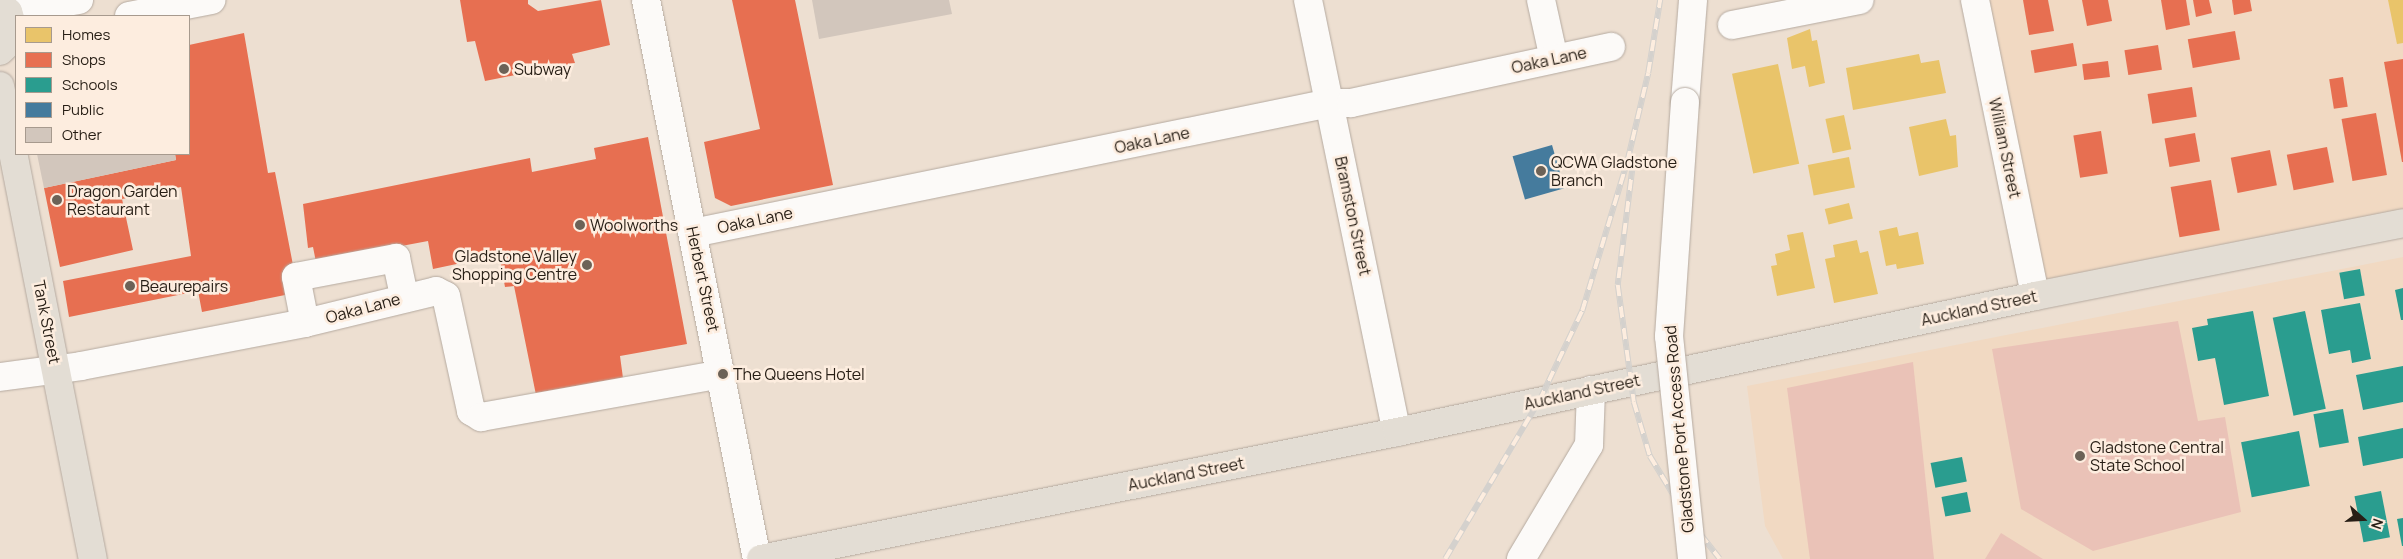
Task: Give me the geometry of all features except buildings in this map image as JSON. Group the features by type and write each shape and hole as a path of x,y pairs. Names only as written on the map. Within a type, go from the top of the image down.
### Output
{"main road":[{"path":"4,9 13,26 9,44"},
{"name":"Tank Street","path":"0,86 93,559"},
{"name":"Auckland Street","path":"761,559 1397,432 2035,296 2403,223"}],"street":[{"path":"4,9 79,0"},
{"path":"134,15 212,0"},
{"name":"Herbert Street","path":"646,0 722,374 757,559"},
{"name":"Bramston Street","path":"1308,0 1397,432"},
{"path":"1542,0 1554,59"},
{"name":"Gladstone Port Access Road","path":"1692,559 1669,336 1693,0"},
{"path":"1732,25 1860,0"},
{"name":"William Street","path":"1975,0 2035,296"},
{"name":"Oaka Lane","path":"693,233 1330,103 1351,103 1611,47"},
{"path":"298,325 296,277 396,258 404,297"},
{"name":"Oaka Lane","path":"0,378 298,325 404,297 436,291 446,296 471,411 481,417 722,374"},
{"path":"1522,559 1589,445 1590,390"}],"shaded area":[{"path":"1975,0 2403,0 2403,223 2035,296"},
{"name":"Gladstone Central State School","path":"2403,257 2403,559 1783,559 1765,526 1747,386"},
{"path":"2178,321 2198,421 2225,417 2241,512 2093,551 2021,509 1992,349"},
{"path":"1913,362 1934,559 1810,559 1787,388"},
{"path":"2001,533 2043,559 1985,559"}],"railway":[{"path":"1445,559 1539,401 1582,311 1627,162 1648,73 1660,0"},
{"path":"1634,158 1618,285 1634,402 1650,456 1687,517 1720,559"}],"place":[{"name":"Subway","path":"504,69"},
{"name":"QCWA Gladstone Branch","path":"1541,171"},
{"name":"Dragon Garden Restaurant","path":"57,200"},
{"name":"Woolworths","path":"580,225"},
{"name":"Gladstone Valley Shopping Centre","path":"587,265"},
{"name":"Beaurepairs","path":"130,286"},
{"name":"The Queens Hotel","path":"723,374"},
{"name":"Gladstone Central State School","path":"2080,456"}]}
